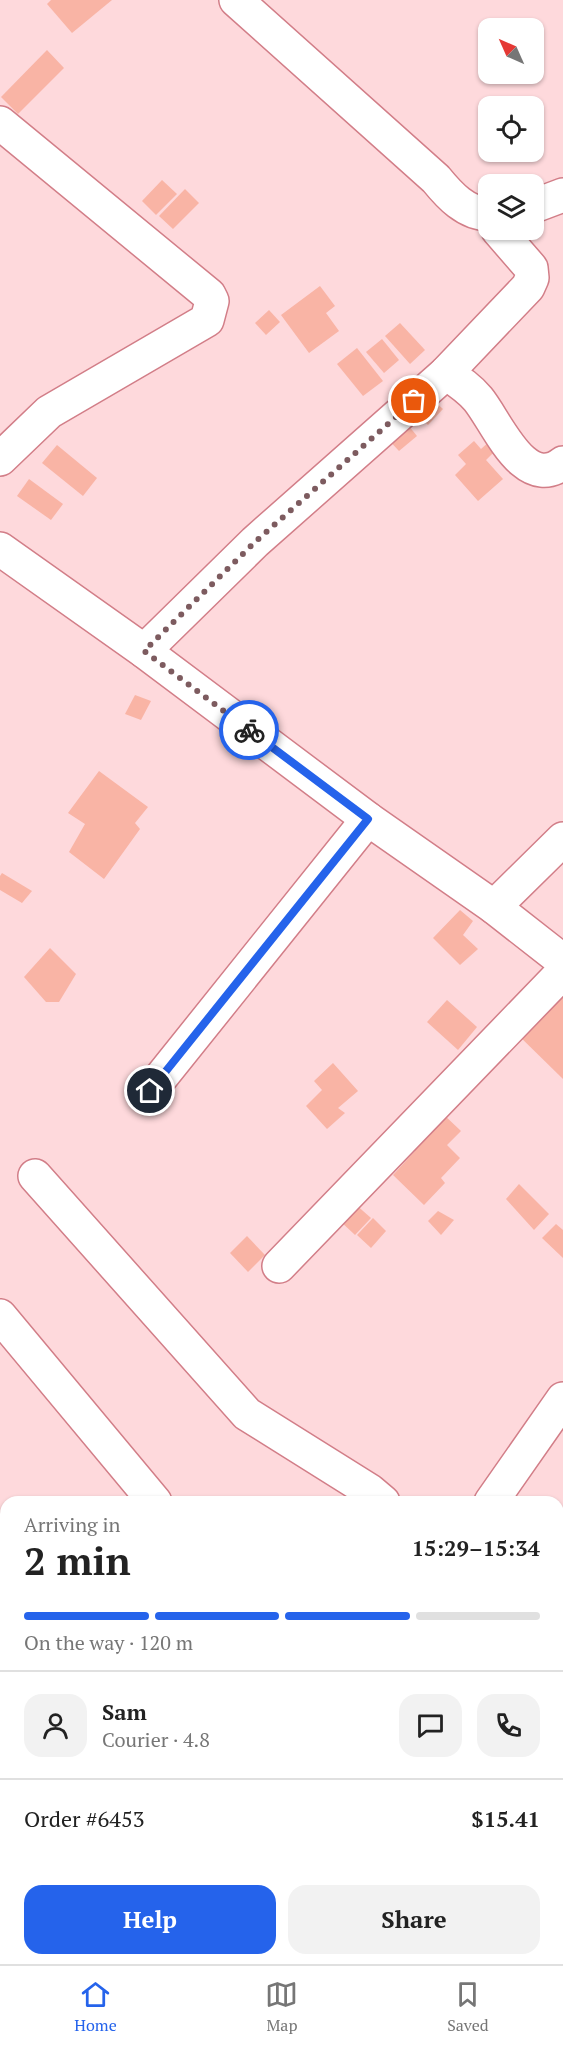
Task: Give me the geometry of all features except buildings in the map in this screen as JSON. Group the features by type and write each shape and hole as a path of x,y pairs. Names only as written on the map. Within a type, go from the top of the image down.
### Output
{"street":[{"path":"236,0 435,179 455,201 478,213"},
{"path":"0,123 209,295 213,301 207,320 49,412 0,459"},
{"path":"544,202 563,195"},
{"path":"144,651 255,542 446,373 528,287 532,278 531,268 508,240"},
{"path":"446,373 464,385 479,400 518,458 535,469 555,469 563,463"},
{"path":"0,549 144,651 368,819 494,907 563,962"},
{"path":"150,1091 368,819"},
{"path":"494,907 563,839"},
{"path":"279,1266 563,972"},
{"path":"35,1176 247,1414 376,1496"},
{"path":"0,1316 150,1496"},
{"path":"494,1496 563,1399"}],"way so far":[{"path":"249,730 144,651 255,542 414,401"}],"route":[{"path":"150,1091 368,819 249,730"}]}
